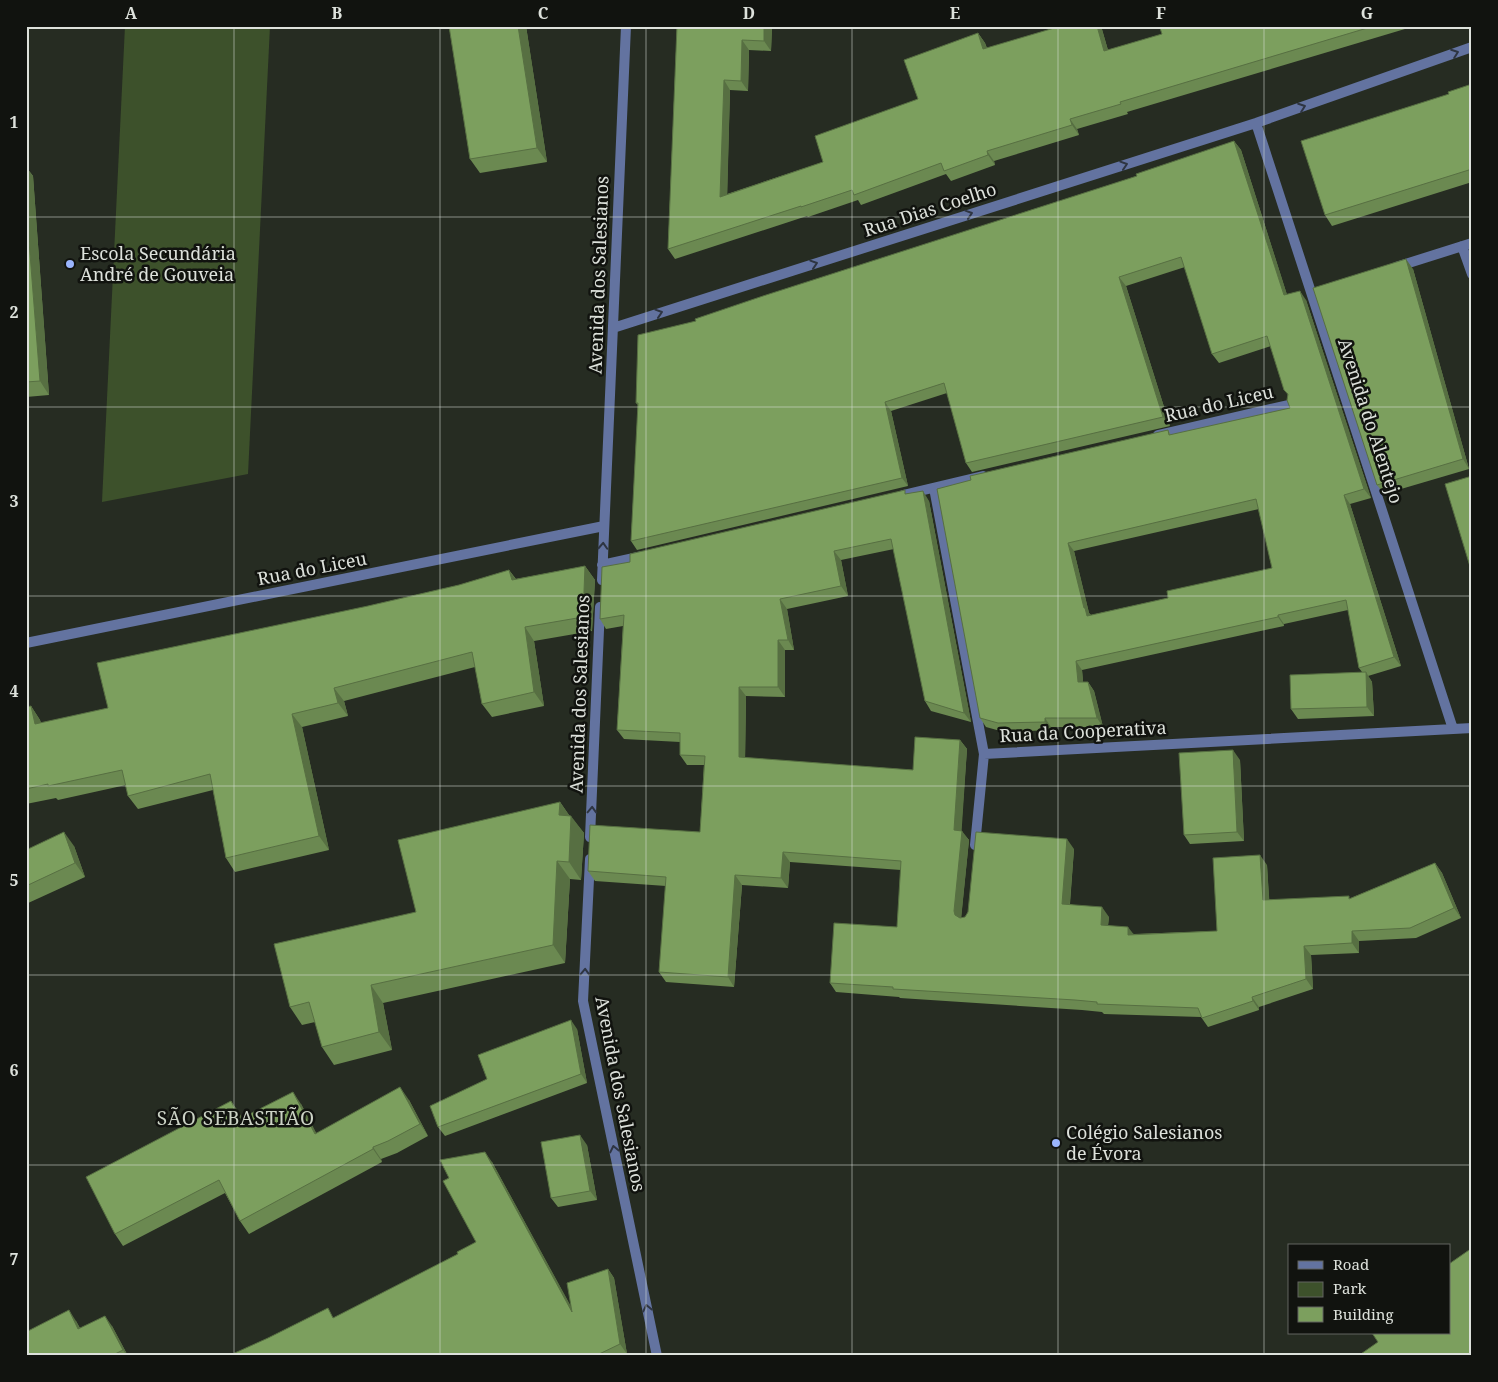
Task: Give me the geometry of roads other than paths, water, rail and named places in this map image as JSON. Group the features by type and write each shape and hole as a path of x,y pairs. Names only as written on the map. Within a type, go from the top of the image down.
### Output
{"street":[{"name":"Avenida dos Salesianos","path":"626,26 583,1001 657,1356"},
{"name":"Rua Dias Coelho","path":"613,328 1256,123 1472,47"},
{"name":"Avenida do Alentejo","path":"1256,123 1316,291 1452,729"},
{"path":"1387,269 1467,245 1472,274"},
{"name":"Rua do Liceu","path":"1144,438 1288,405"},
{"path":"896,497 991,475"},
{"name":"Rua da Cooperativa","path":"934,488 984,754 1472,728"},
{"name":"Rua do Liceu","path":"26,643 604,526"},
{"path":"602,566 650,554"},
{"path":"975,852 984,754"}],"place":[{"name":"Escola Secundária André de Gouveia","path":"70,264"},
{"name":"Colégio Salesianos de Évora","path":"1056,1143"}],"district":[{"name":"SÃO SEBASTIÃO","path":"236,1118"}]}
